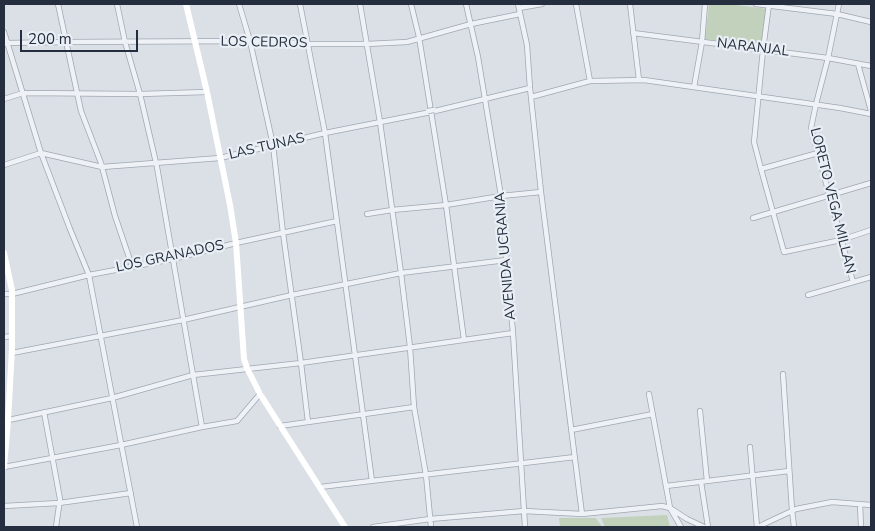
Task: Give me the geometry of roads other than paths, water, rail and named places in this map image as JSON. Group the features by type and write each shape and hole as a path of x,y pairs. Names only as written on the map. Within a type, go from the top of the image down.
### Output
{"street":[{"path":"58,4 81,111 102,166 115,216 132,266"},
{"path":"117,4 156,163 202,427"},
{"path":"186,4 207,92 236,243 244,359 260,394 345,527"},
{"path":"238,4 250,42 273,146 308,422"},
{"path":"300,4 325,133 372,481"},
{"path":"360,4 380,122 401,273 410,348 414,408 426,475 431,527"},
{"path":"411,4 419,37 446,205 464,340"},
{"name":"AVENIDA UCRANIA","path":"466,4 478,57 501,196 513,333 525,527"},
{"path":"542,4 518,6 527,45 530,97 541,192 582,514"},
{"path":"576,4 590,81"},
{"path":"630,4 639,80"},
{"path":"694,87 702,42 705,4"},
{"path":"756,4 837,14 871,22"},
{"name":"LORETO VEGA MILLAN","path":"839,4 811,128 853,282"},
{"path":"769,5 754,136 784,252 841,240 871,230"},
{"name":"LOS CEDROS","path":"5,43 250,42 367,44 407,42 419,37 471,24 520,14"},
{"path":"4,32 5,43 41,152 89,275 137,527"},
{"name":"NARANJAL","path":"633,33 828,58 871,66"},
{"path":"530,97 590,81 639,80 871,112 858,64"},
{"name":"LAS TUNAS","path":"41,152 102,166 220,158 530,88"},
{"path":"4,99 23,93 140,94 207,92"},
{"path":"4,165 41,152"},
{"path":"761,169 818,152"},
{"path":"753,218 871,182"},
{"path":"367,214 541,192"},
{"name":"LOS GRANADOS","path":"4,294 12,294 89,275 172,259 337,221"},
{"path":"4,253 12,294 12,354 4,467 237,421 260,394"},
{"path":"12,354 183,320 401,273 506,260"},
{"path":"808,295 871,277"},
{"path":"6,420 112,398 193,375 301,363 513,333"},
{"path":"4,337 12,336"},
{"path":"783,374 794,527"},
{"path":"649,394 670,508 681,527"},
{"path":"280,426 414,408"},
{"path":"700,411 707,481"},
{"path":"44,412 60,499 56,527"},
{"path":"571,430 652,414"},
{"path":"750,447 758,527 792,510 832,502 871,506"},
{"path":"320,487 575,457"},
{"path":"666,486 789,471"},
{"path":"701,482 708,527"},
{"path":"4,506 59,504 131,493"},
{"path":"860,504 861,527"},
{"path":"373,527 430,519 524,511 582,514 662,506 670,508 704,527"}]}
